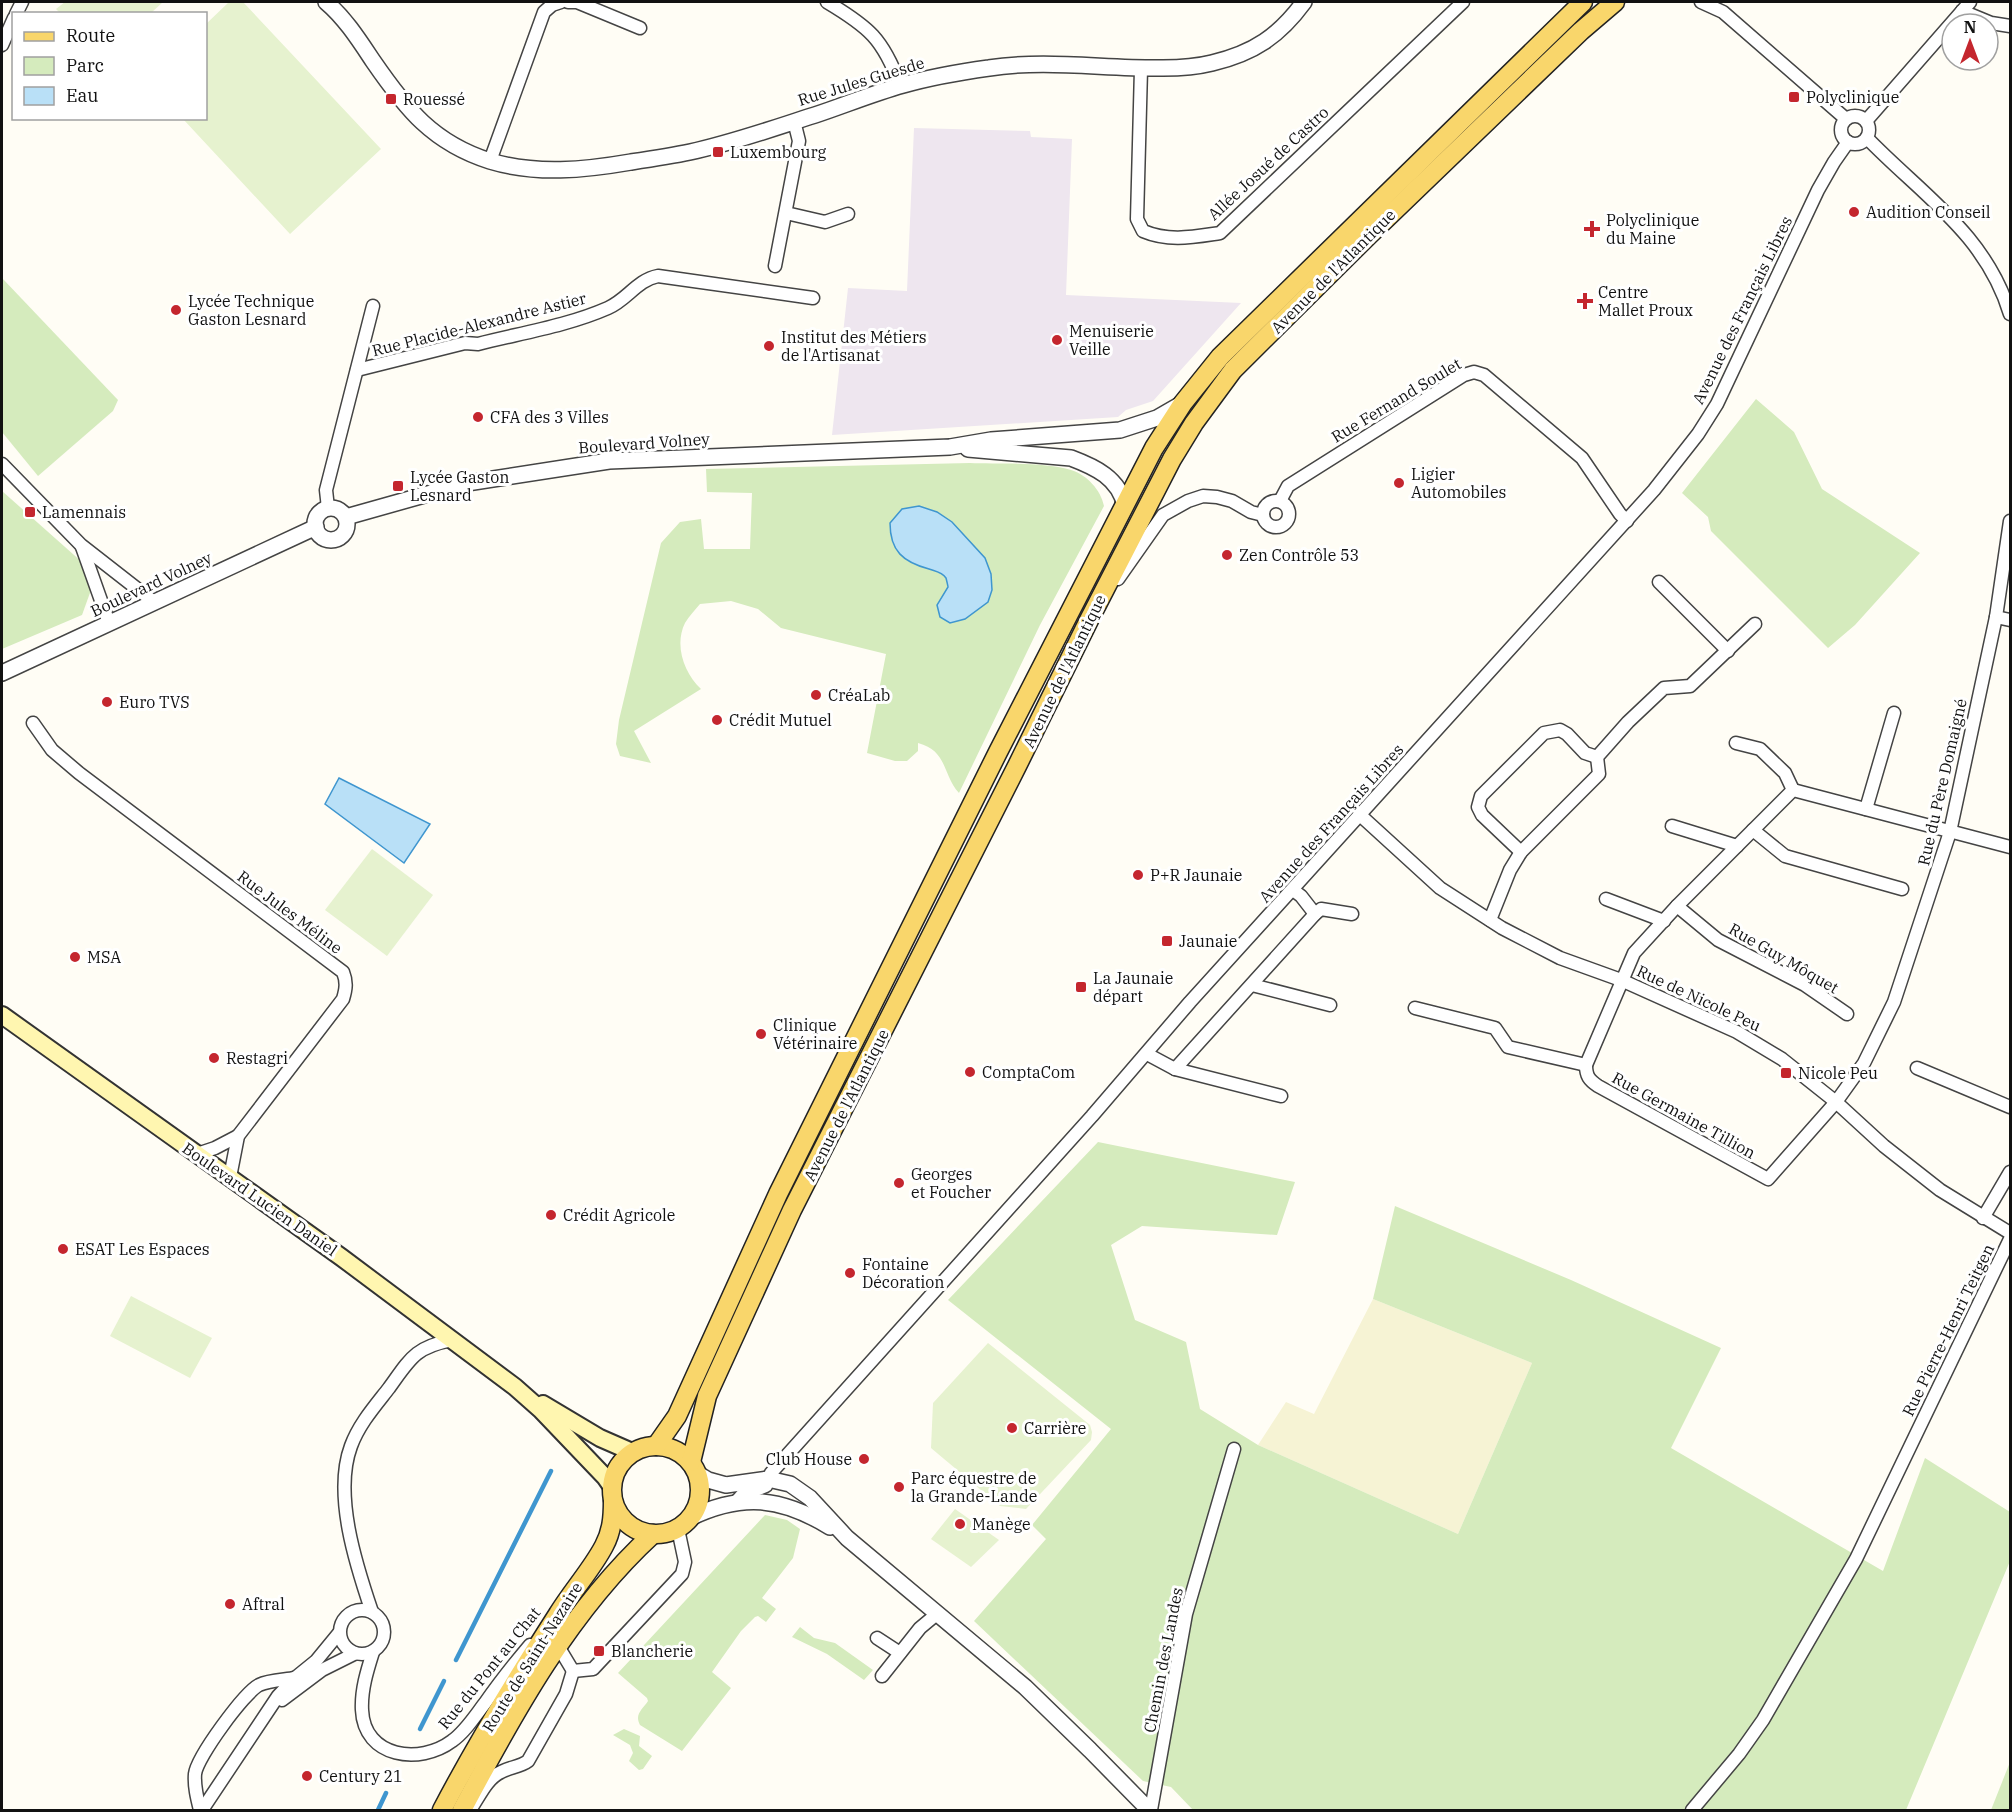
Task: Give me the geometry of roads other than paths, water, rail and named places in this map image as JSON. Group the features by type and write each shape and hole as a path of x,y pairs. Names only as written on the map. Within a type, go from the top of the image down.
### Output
{"main road":[{"name":"Avenue de l'Atlantique","path":"656,1446 677,1416 778,1194 998,752 1154,448 1183,403 1220,357 1583,2"},
{"name":"Avenue de l'Atlantique","path":"694,1468 707,1396 792,1210 1089,620 1172,459 1194,423 1233,370 1368,236 1581,31 1615,2"},
{"name":"Boulevard Lucien Daniel","path":"2,1015 341,1257 515,1387 541,1410 605,1477 612,1494"},
{"name":"Boulevard Lucien Daniel","path":"515,1387 600,1438 632,1452"},
{"path":"656,1446 681,1453 694,1468 700,1495 696,1509 684,1523 666,1533 653,1534 639,1531 628,1524 619,1514 612,1494 615,1473 621,1462 632,1452 656,1446"},
{"name":"Route de Saint-Nazaire","path":"442,1810 487,1728 573,1590 604,1545 612,1524 612,1494"},
{"name":"Route de Saint-Nazaire","path":"462,1810 511,1721 558,1646 587,1605 623,1561 653,1534"}],"street":[{"name":"Rue Jules Guesde","path":"326,2 353,31 387,81 423,125 457,148 490,161 517,168 546,170 599,168 692,152 900,85 993,67 1141,69 1209,64 1239,56 1269,40 1304,2"},
{"path":"490,161 544,12 552,5 561,2"},
{"path":"568,2 577,3 640,28"},
{"path":"827,2 861,23 881,43 892,62 900,85"},
{"name":"Allée Josué de Castro","path":"1141,69 1137,219 1143,231 1156,236 1183,239 1220,233 1462,2"},
{"path":"1701,2 1720,7 1846,119"},
{"path":"1866,121 1966,6 1991,23 2010,26"},
{"path":"2,45 12,22"},
{"path":"1859,116 1866,121 1869,129 1867,138 1860,143 1848,142 1841,131 1846,119 1859,116"},
{"path":"775,266 798,141 794,121"},
{"path":"1867,138 1945,210 1961,228 1978,249 1999,285 2010,314"},
{"name":"Avenue des Français Libres","path":"734,1504 742,1495 766,1486 771,1473 1147,1054 1190,1002 1654,490 1698,434 1717,404 1818,190 1848,142"},
{"path":"786,213 825,222 848,214"},
{"name":"Rue Placide-Alexandre Astier","path":"357,370 465,343 478,344 567,322 609,308 647,278 658,276 813,298"},
{"name":"Rue Placide-Alexandre Astier","path":"328,508 326,490 373,306"},
{"name":"Rue Fernand Soulet","path":"1263,515 1268,503 1280,501 1288,486 1464,375 1474,372 1484,375 1582,458 1627,521"},
{"name":"Boulevard Volney","path":"346,517 467,483 609,461 950,447 992,440 1120,430 1157,418 1183,403"},
{"name":"Boulevard Volney","path":"950,447 1071,458 1107,476 1122,493 1125,506"},
{"path":"2,464 81,545 154,602"},
{"path":"1089,620 1163,515 1175,507 1203,496 1217,497 1263,515 1265,522 1272,527 1281,526 1288,520 1289,511 1280,501"},
{"path":"328,508 338,509 346,517 347,528 336,539 330,540 321,536 316,527 317,517 328,508"},
{"name":"Rue du Père Domaigné","path":"1836,1102 1864,1063 1894,1002 1950,832 1996,617 2010,521"},
{"name":"Boulevard Volney","path":"2,674 316,527"},
{"path":"81,545 109,623"},
{"path":"1659,582 1728,651"},
{"path":"1996,617 2010,620"},
{"path":"1490,920 1510,870 1521,852 1599,774 1597,757 1628,722 1664,688 1690,686 1755,624"},
{"path":"1866,809 1894,713"},
{"name":"Rue Jules Méline","path":"33,723 52,750 79,773 343,972 346,987 343,999 238,1136 230,1178"},
{"path":"1521,852 1482,815 1478,807 1481,796 1545,733 1560,730 1567,734 1584,753 1597,757"},
{"path":"1736,743 1760,749 1785,773 1793,790"},
{"path":"1793,790 2010,847"},
{"path":"1414,1008 1495,1028 1508,1047 1586,1065 1634,953 1677,906 1793,790"},
{"name":"Rue de Nicole Peu","path":"1360,816 1440,888 1490,920 1560,958 1621,980 1737,1032 1782,1059 1836,1102 1884,1146 1940,1190 2010,1233"},
{"path":"1672,826 1737,846"},
{"path":"1753,830 1785,856 1902,889"},
{"path":"1293,890 1301,896 1315,914"},
{"path":"1606,899 1664,921"},
{"name":"Rue Guy Môquet","path":"1677,906 1718,940 1805,985 1847,1014"},
{"path":"1175,1069 1315,914 1321,909 1352,914"},
{"path":"1252,985 1330,1005"},
{"path":"1147,1054 1175,1069 1281,1096"},
{"name":"Rue Germaine Tillion","path":"1586,1065 1586,1073 1590,1081 1768,1179 1836,1102"},
{"path":"1917,1068 2010,1107"},
{"path":"197,1154 238,1136"},
{"path":"1983,1218 2010,1172"},
{"name":"Rue Pierre-Henri Teitgen","path":"1692,1810 1739,1754 1763,1720 1856,1559 2010,1239"},
{"path":"271,1708 322,1670 354,1654 373,1652 379,1647 384,1635 383,1625 372,1612 362,1582 346,1511 344,1488 346,1464 351,1445 361,1425 406,1365 418,1352 438,1343 452,1340"},
{"name":"Chemin des Landes","path":"1150,1810 1186,1614 1234,1449"},
{"path":"694,1468 708,1480 726,1485 768,1479 790,1484 810,1498 848,1538 1025,1687 1150,1810"},
{"path":"573,1671 593,1670 682,1574 685,1562 684,1523 706,1510 749,1502 774,1502 811,1516 848,1538"},
{"name":"Rue du Pont au Chat","path":"373,1652 362,1693 362,1712 367,1728 375,1741 389,1750 407,1756 430,1754 453,1741 469,1724 573,1590"},
{"path":"354,1654 340,1641 341,1623 354,1611 372,1612"},
{"path":"882,1676 920,1628 938,1613"},
{"path":"201,1810 278,1696 316,1661 339,1633"},
{"path":"877,1638 900,1653"},
{"path":"470,1810 494,1776 528,1761 566,1694 573,1671 558,1646"},
{"path":"201,1810 195,1790 195,1771 234,1710 248,1692 261,1684 295,1678"}],"water":[{"path":"919,506 937,512 952,522 985,558 991,574 992,590 988,602 965,619 950,623 940,617 937,605 948,587 946,578 940,573 905,559 892,541 890,523 902,509"},
{"path":"339,778 430,824 404,863 325,804"}],"waterway":[{"path":"456,1660 551,1471"},
{"path":"420,1729 444,1681"},
{"path":"378,1810 386,1793"}],"place":[{"name":"Polyclinique","path":"1794,97"},
{"name":"Rouessé","path":"391,99"},
{"name":"Luxembourg","path":"718,152"},
{"name":"Audition Conseil","path":"1854,212"},
{"name":"Polyclinique du Maine","path":"1592,229"},
{"name":"Centre Mallet Proux","path":"1585,301"},
{"name":"Lycée Technique Gaston Lesnard","path":"176,310"},
{"name":"Menuiserie Veille","path":"1057,340"},
{"name":"Institut des Métiers de l'Artisanat","path":"769,346"},
{"name":"CFA des 3 Villes","path":"478,417"},
{"name":"Ligier Automobiles","path":"1399,483"},
{"name":"Lycée Gaston Lesnard","path":"398,486"},
{"name":"Lamennais","path":"30,512"},
{"name":"Zen Contrôle 53","path":"1227,555"},
{"name":"CréaLab","path":"816,695"},
{"name":"Euro TVS","path":"107,702"},
{"name":"Crédit Mutuel","path":"717,720"},
{"name":"P+R Jaunaie","path":"1138,875"},
{"name":"Jaunaie","path":"1167,941"},
{"name":"MSA","path":"75,957"},
{"name":"La Jaunaie départ","path":"1081,987"},
{"name":"Clinique Vétérinaire","path":"761,1034"},
{"name":"Restagri","path":"214,1058"},
{"name":"ComptaCom","path":"970,1072"},
{"name":"Nicole Peu","path":"1786,1073"},
{"name":"Georges et Foucher","path":"899,1183"},
{"name":"Crédit Agricole","path":"551,1215"},
{"name":"ESAT Les Espaces","path":"63,1249"},
{"name":"Fontaine Décoration","path":"850,1273"},
{"name":"Carrière","path":"1012,1428"},
{"name":"Club House","path":"864,1459"},
{"name":"Parc équestre de la Grande-Lande","path":"899,1487"},
{"name":"Manège","path":"960,1524"},
{"name":"Aftral","path":"230,1604"},
{"name":"Blancherie","path":"599,1651"},
{"name":"Century 21","path":"307,1776"}]}
